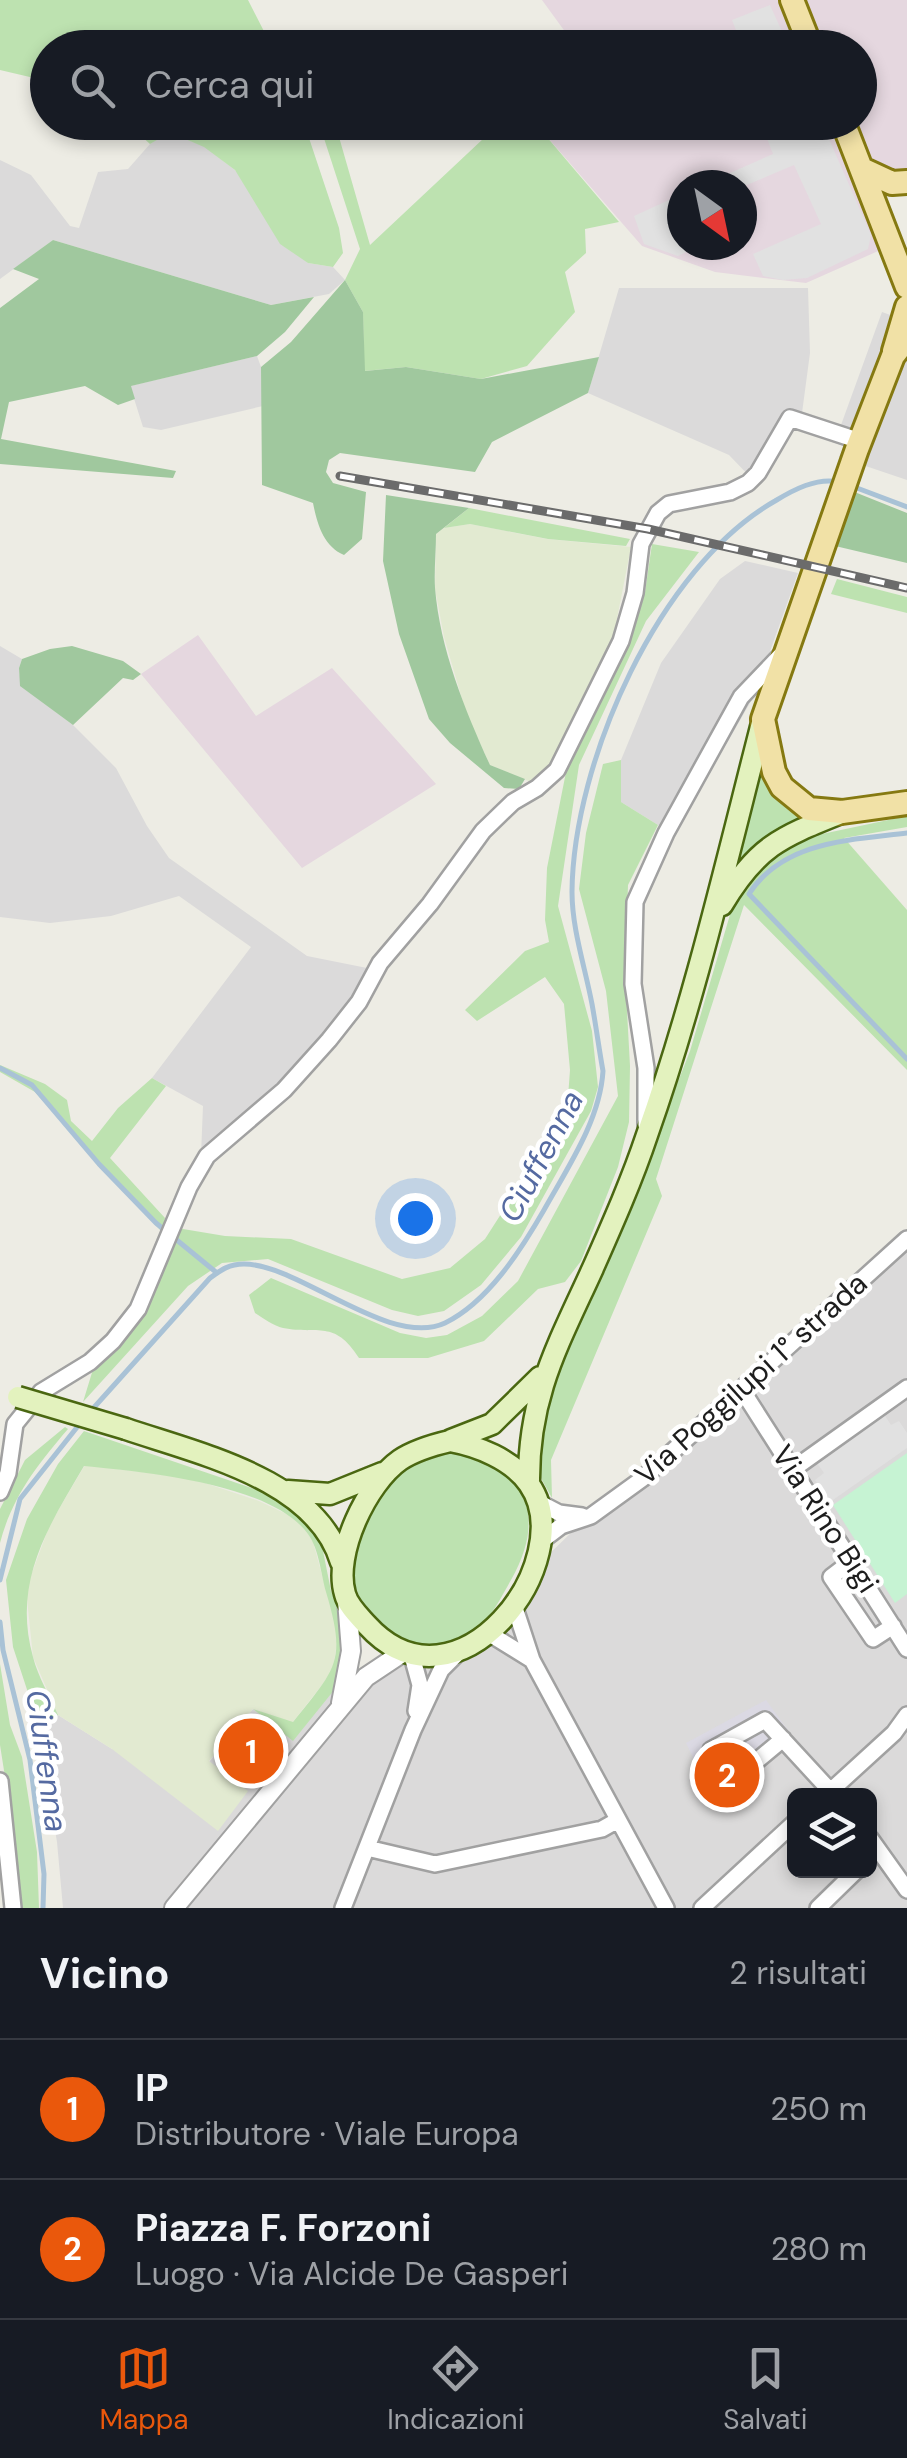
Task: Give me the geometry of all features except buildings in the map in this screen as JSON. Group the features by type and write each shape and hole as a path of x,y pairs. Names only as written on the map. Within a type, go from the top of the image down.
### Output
{"main road":[{"path":"792,0 803,30"},
{"path":"851,140 907,287"},
{"path":"864,170 892,182 907,182"},
{"path":"288,1491 319,1522 341,1562 347,1600 368,1627 407,1654 459,1652 490,1634 514,1605 540,1542 541,1517 532,1492 530,1433 545,1372 646,1140 678,1045 762,719 860,441 900,347 907,306"},
{"path":"762,719 768,753 782,788 809,809 842,812 907,803"},
{"path":"711,924 739,876 776,840 842,812"},
{"path":"9,1395 126,1429 288,1491 330,1494 388,1470 408,1455 492,1424 545,1372"},
{"path":"450,1441 488,1453 532,1492"},
{"path":"341,1562 367,1500 388,1470"}],"street":[{"path":"0,1492 8,1473 15,1424 41,1392 90,1362 138,1310 190,1186 208,1156 284,1090 329,1040 359,1002 380,963 430,904 483,831 513,802 557,770 622,640 636,593 641,544 658,513 669,504 730,492 748,483 790,418 860,441"},
{"path":"646,1140 646,1068 633,984 635,902 666,833 742,697 786,649"},
{"name":"Via Poggilupi 1° strada","path":"540,1542 561,1526 592,1516 642,1479 907,1239"},
{"path":"792,1470 907,1388"},
{"name":"Via Rino Bigi","path":"742,1390 907,1649"},
{"path":"532,1492 559,1513 592,1516"},
{"path":"852,1561 832,1577 874,1640 893,1626"},
{"path":"339,1709 351,1651 347,1600"},
{"path":"514,1605 532,1660 666,1908"},
{"path":"490,1634 532,1660"},
{"path":"343,1908 413,1730 441,1670 459,1652"},
{"path":"174,1908 366,1677 407,1654 420,1685 413,1730"},
{"path":"836,1788 894,1733 907,1715"},
{"path":"783,1739 730,1784 711,1750 765,1720 783,1739 825,1788"},
{"path":"0,1781 13,1908"},
{"path":"367,1848 435,1864 602,1829 618,1820"},
{"path":"702,1908 787,1829"},
{"path":"877,1855 907,1890"},
{"path":"818,1908 849,1878"}],"shaded area":[{"path":"542,0 907,0 907,176 874,168 885,248 806,283 715,272 681,260 757,260 757,170 667,170 667,255 642,246 550,140 877,140 877,30 564,30"},
{"path":"770,5 781,30 736,30 732,20"},
{"path":"156,140 188,140 204,146 235,170 308,263 333,267 345,280 329,294 271,305 53,240 0,279 0,160 31,175 70,226 79,228 98,172 128,169"},
{"path":"768,140 829,140 871,235 868,249 807,278 783,280 763,276 756,260 757,252 821,224 794,165 757,181 757,170 737,170 773,154"},
{"path":"667,201 667,252 644,244 634,216"},
{"path":"619,288 808,288 810,353 802,413 841,425 882,312 907,321 907,480 839,457 844,446 795,429 756,483 729,455 588,393"},
{"path":"257,356 263,406 161,430 143,427 130,386"},
{"path":"745,561 798,573 754,696 674,835 621,802 621,760 661,663 720,579"},
{"path":"198,635 256,716 332,668 436,784 302,868 141,674"},
{"path":"0,646 22,659 21,686 73,725 116,768 169,858 307,956 382,971 290,1093 201,1155 203,1106 152,1078 251,947 179,896 111,916 50,923 0,917"},
{"path":"907,1232 907,1908 63,1908 38,1724 58,1715 112,1749 209,1762 253,1709 293,1740 334,1689 354,1704 378,1674 397,1663 457,1661 488,1646 531,1586 541,1562 577,1527 584,1509 617,1494"},
{"path":"885,1416 891,1425 899,1421 907,1433 907,1448 830,1502 815,1480 824,1473 817,1463"},
{"path":"766,1700 793,1737 717,1807 686,1743"}],"green space":[{"path":"0,0 248,0 263,30 30,30 30,77 0,70"},
{"path":"188,140 310,140 339,228 343,253 333,267 308,263 280,244 235,170"},
{"path":"325,140 340,140 370,245 482,140 549,140 619,222 585,229 586,253 565,272 575,312 527,366 481,379 406,367 364,371 363,312 345,280 360,249"},
{"path":"53,240 271,305 314,297 285,332 257,356 131,386 135,399 118,405 85,386 9,402 1,439 176,471 173,478 0,464 0,308 39,279 13,269"},
{"path":"345,280 363,312 365,371 406,367 481,379 599,357 588,393 492,442 475,472 340,453 329,460 326,472 333,483 366,492 362,539 344,555 326,540 313,503 262,485 261,367 291,342"},
{"path":"852,491 907,513 907,563 831,545"},
{"path":"386,495 469,508 436,534 435,581 442,634 455,679 490,765 525,779 519,789 504,788 450,743 429,719 399,634 383,561"},
{"path":"469,508 630,539 626,546 548,539 470,524 444,528"},
{"path":"470,524 547,539 631,547 614,634 550,766 531,782 490,765 466,713 444,637 435,589 436,534 444,528"},
{"path":"652,544 699,552 646,621 579,765 558,906 592,1031 598,1087 591,1111 521,1237 481,1285 444,1311 418,1316 392,1310 268,1259 222,1263 188,1286 83,1402 94,1366 125,1333 177,1228 225,1236 291,1239 402,1279 450,1268 485,1239 567,1111 570,1070 564,1004 545,977 477,1021 465,1010 525,951 549,942 545,920 547,868 568,762 607,689 645,592"},
{"path":"837,579 907,597 907,613 831,594"},
{"path":"72,646 123,661 141,674 133,680 123,678 73,725 20,686 19,668 22,659"},
{"path":"757,759 774,794 802,820 762,842 729,874"},
{"path":"621,760 621,802 658,825 628,885 625,974 629,1122 618,1167 581,1261 565,1282 538,1289 484,1341 428,1358 359,1358 333,1333 272,1324 255,1313 249,1295 271,1278 400,1333 426,1338 447,1335 482,1316 518,1281 618,1096 606,991 579,889 586,833 603,764"},
{"path":"907,816 907,827 844,838 907,910 907,1070 744,905 656,1179 662,1196 551,1460 552,1498 537,1471 544,1403 605,1268 690,1051 734,901 769,855 803,838"},
{"path":"0,1065 45,1084 67,1100 71,1121 92,1141 118,1108 152,1078 166,1086 110,1158 165,1218 162,1232 35,1092 0,1072"},
{"path":"65,1427 68,1429 19,1496 0,1543 0,1509 25,1460"},
{"path":"84,1431 290,1501 319,1531 331,1591 343,1620 343,1679 293,1741 253,1709 293,1722 334,1663 336,1634 317,1554 308,1534 266,1503 236,1492 171,1477 84,1466 47,1533 30,1580 28,1630 33,1657 58,1715 38,1723 13,1647 6,1580 27,1519 58,1464"},
{"path":"460,1450 483,1459 516,1484 528,1517 528,1537 511,1580 482,1625 448,1641 410,1642 387,1631 359,1597 353,1570 357,1545 393,1476 418,1459"},
{"path":"907,1453 907,1594 895,1603 833,1505"},
{"path":"85,1465 190,1478 259,1501 297,1519 312,1538 338,1634 333,1671 292,1723 253,1709 209,1761 248,1791 218,1831 112,1749 58,1715 33,1657 26,1589 50,1524"},
{"path":"0,1664 10,1725 22,1757 37,1852 39,1908 18,1908 14,1834 0,1745"}],"waterway":[{"name":"Ciuffenna","path":"89,1413 210,1278 230,1266 266,1268 372,1316 423,1328 461,1314 502,1274 572,1160 601,1089 603,1071 576,934 572,892 576,841 588,785 630,672 660,619 694,572 733,531 797,489 814,483 839,482"},
{"name":"Ciuffenna","path":"849,485 907,507"},
{"path":"907,833 841,841 799,853 763,876 749,894 907,1059"},
{"path":"0,1068 32,1085 156,1223 217,1273"},
{"name":"Ciuffenna","path":"0,1580 20,1499 82,1421"},
{"name":"Ciuffenna","path":"0,1622 3,1650 30,1760 44,1874 43,1908"}],"railway":[{"path":"340,476 648,529 907,588"}],"place":[{"name":"IP","path":"251,1751"},
{"name":"Piazza F. Forzoni","path":"727,1775"}]}
